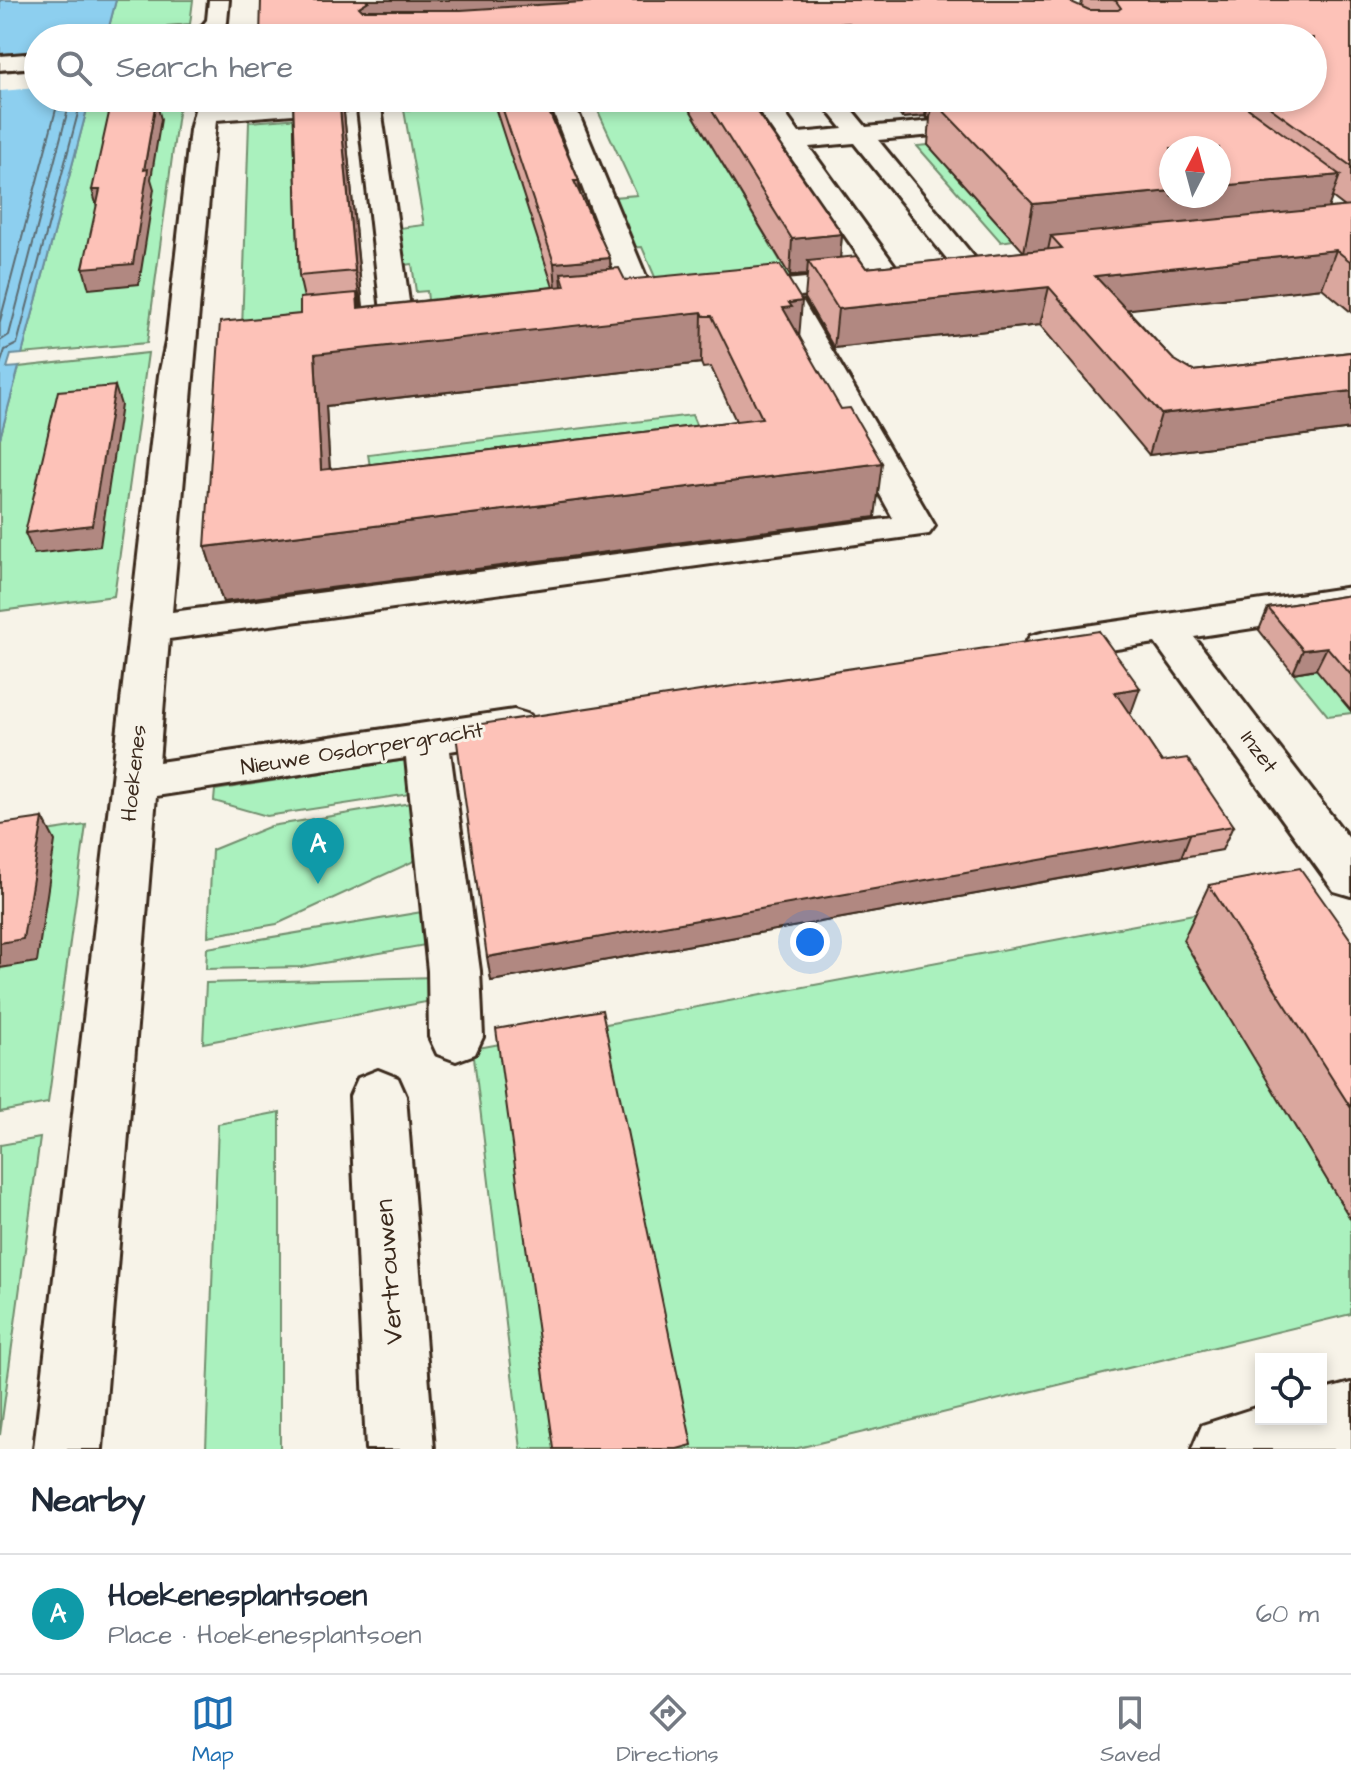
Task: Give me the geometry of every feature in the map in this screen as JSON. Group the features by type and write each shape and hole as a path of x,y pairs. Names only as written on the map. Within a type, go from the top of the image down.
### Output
{"street":[{"path":"218,24 219,0"},
{"path":"0,63 24,61"},
{"path":"0,81 24,80"},
{"name":"Hoekenes","path":"68,1449 175,375 194,348 202,130 207,112"},
{"path":"370,112 385,330 434,325"},
{"path":"566,112 590,166 631,305 943,272"},
{"path":"772,112 792,141 943,272"},
{"path":"841,112 860,135 943,272"},
{"path":"792,141 1019,121"},
{"path":"149,628 916,526 781,289"},
{"path":"1009,651 1351,600"},
{"name":"Inzet","path":"1166,628 1351,877"},
{"name":"Nieuwe Osdorpergracht","path":"133,783 552,720"},
{"path":"426,740 454,971 456,1037"},
{"name":"Vertrouwen","path":"378,1096 400,1449"},
{"path":"1226,1449 1351,1417"}],"green space":[{"path":"116,0 193,0 190,24 110,24"},
{"path":"86,112 178,112 147,343 22,354"},
{"path":"404,112 499,112 599,282 419,309 418,302 428,300 427,291 416,292 412,264 396,266 395,256 403,255 402,245 393,245 391,229 424,225"},
{"path":"598,112 691,112 782,264 823,275 677,290 658,284 642,247 627,248 630,237 625,225 618,226 613,197 637,195"},
{"path":"301,118 310,312 242,329 249,122"},
{"path":"928,145 1013,240 1001,242 917,146"},
{"path":"148,353 114,596 0,611 0,438 19,367"},
{"path":"692,415 697,427 370,467 368,454"},
{"path":"1351,664 1351,713 1328,716 1293,673"},
{"path":"412,759 416,793 267,816 214,801 215,790"},
{"path":"417,802 423,857 277,924 208,936 212,850 271,826"},
{"path":"86,825 48,1103 0,1112 0,838"},
{"path":"1279,898 1295,1126 1341,1203 1348,1202 1351,1207 1351,1314 794,1449 521,1449 473,1049"},
{"path":"428,911 431,944 301,967 206,969 207,948"},
{"path":"435,977 437,1000 203,1043 206,983"},
{"path":"280,1112 280,1449 206,1449 218,1124"},
{"path":"40,1138 0,1435 0,1145"}],"water":[{"path":"0,0 116,0 110,24 24,24 24,112 86,112 22,354 11,355 7,368 19,367 0,438"}],"pier":[{"path":"24,52 24,89 0,91 0,54"}],"building":[{"path":"261,0 370,0 359,7 362,10 461,10 614,0 1067,0 1089,10 1118,10 1121,8 1113,0 1347,0 1351,2 1351,166 1276,112 1327,112 1327,24 260,24"},
{"path":"109,112 154,112 133,264 83,268 100,190 92,190"},
{"path":"293,112 340,112 355,271 299,276"},
{"path":"504,112 549,112 579,181 574,181 610,258 554,263"},
{"path":"713,112 757,112 842,234 792,239"},
{"path":"945,112 1253,112 1340,175 1231,185 1231,136 1159,136 1159,192 1033,204"},
{"path":"1351,206 1351,262 1336,250 1095,276 1173,359 1193,371 1351,352 1351,391 1161,414 1049,287 838,309 808,261 857,256 866,268 1062,248 1051,236"},
{"path":"780,265 802,301 789,303 792,307 783,308 841,409 850,408 882,463 205,547 220,322 300,314 300,298 357,293 358,308 565,286 561,273 619,268 625,280","holes":["702,312 704,316 712,316 762,418 321,470 315,354"]},
{"path":"115,386 92,525 25,533 58,391"},
{"path":"1351,595 1351,675 1327,647 1303,650 1268,608"},
{"path":"1099,631 1140,688 1115,692 1162,762 1187,758 1233,826 487,957 455,728"},
{"path":"43,818 23,939 0,943 0,824"},
{"path":"1300,868 1351,940 1351,1108 1209,885"},
{"path":"602,1010 692,1445 677,1449 554,1449 496,1029"}],"tram line":[{"path":"0,71 24,69"}],"place":[{"name":"Hoekenesplantsoen","path":"318,884"}]}
